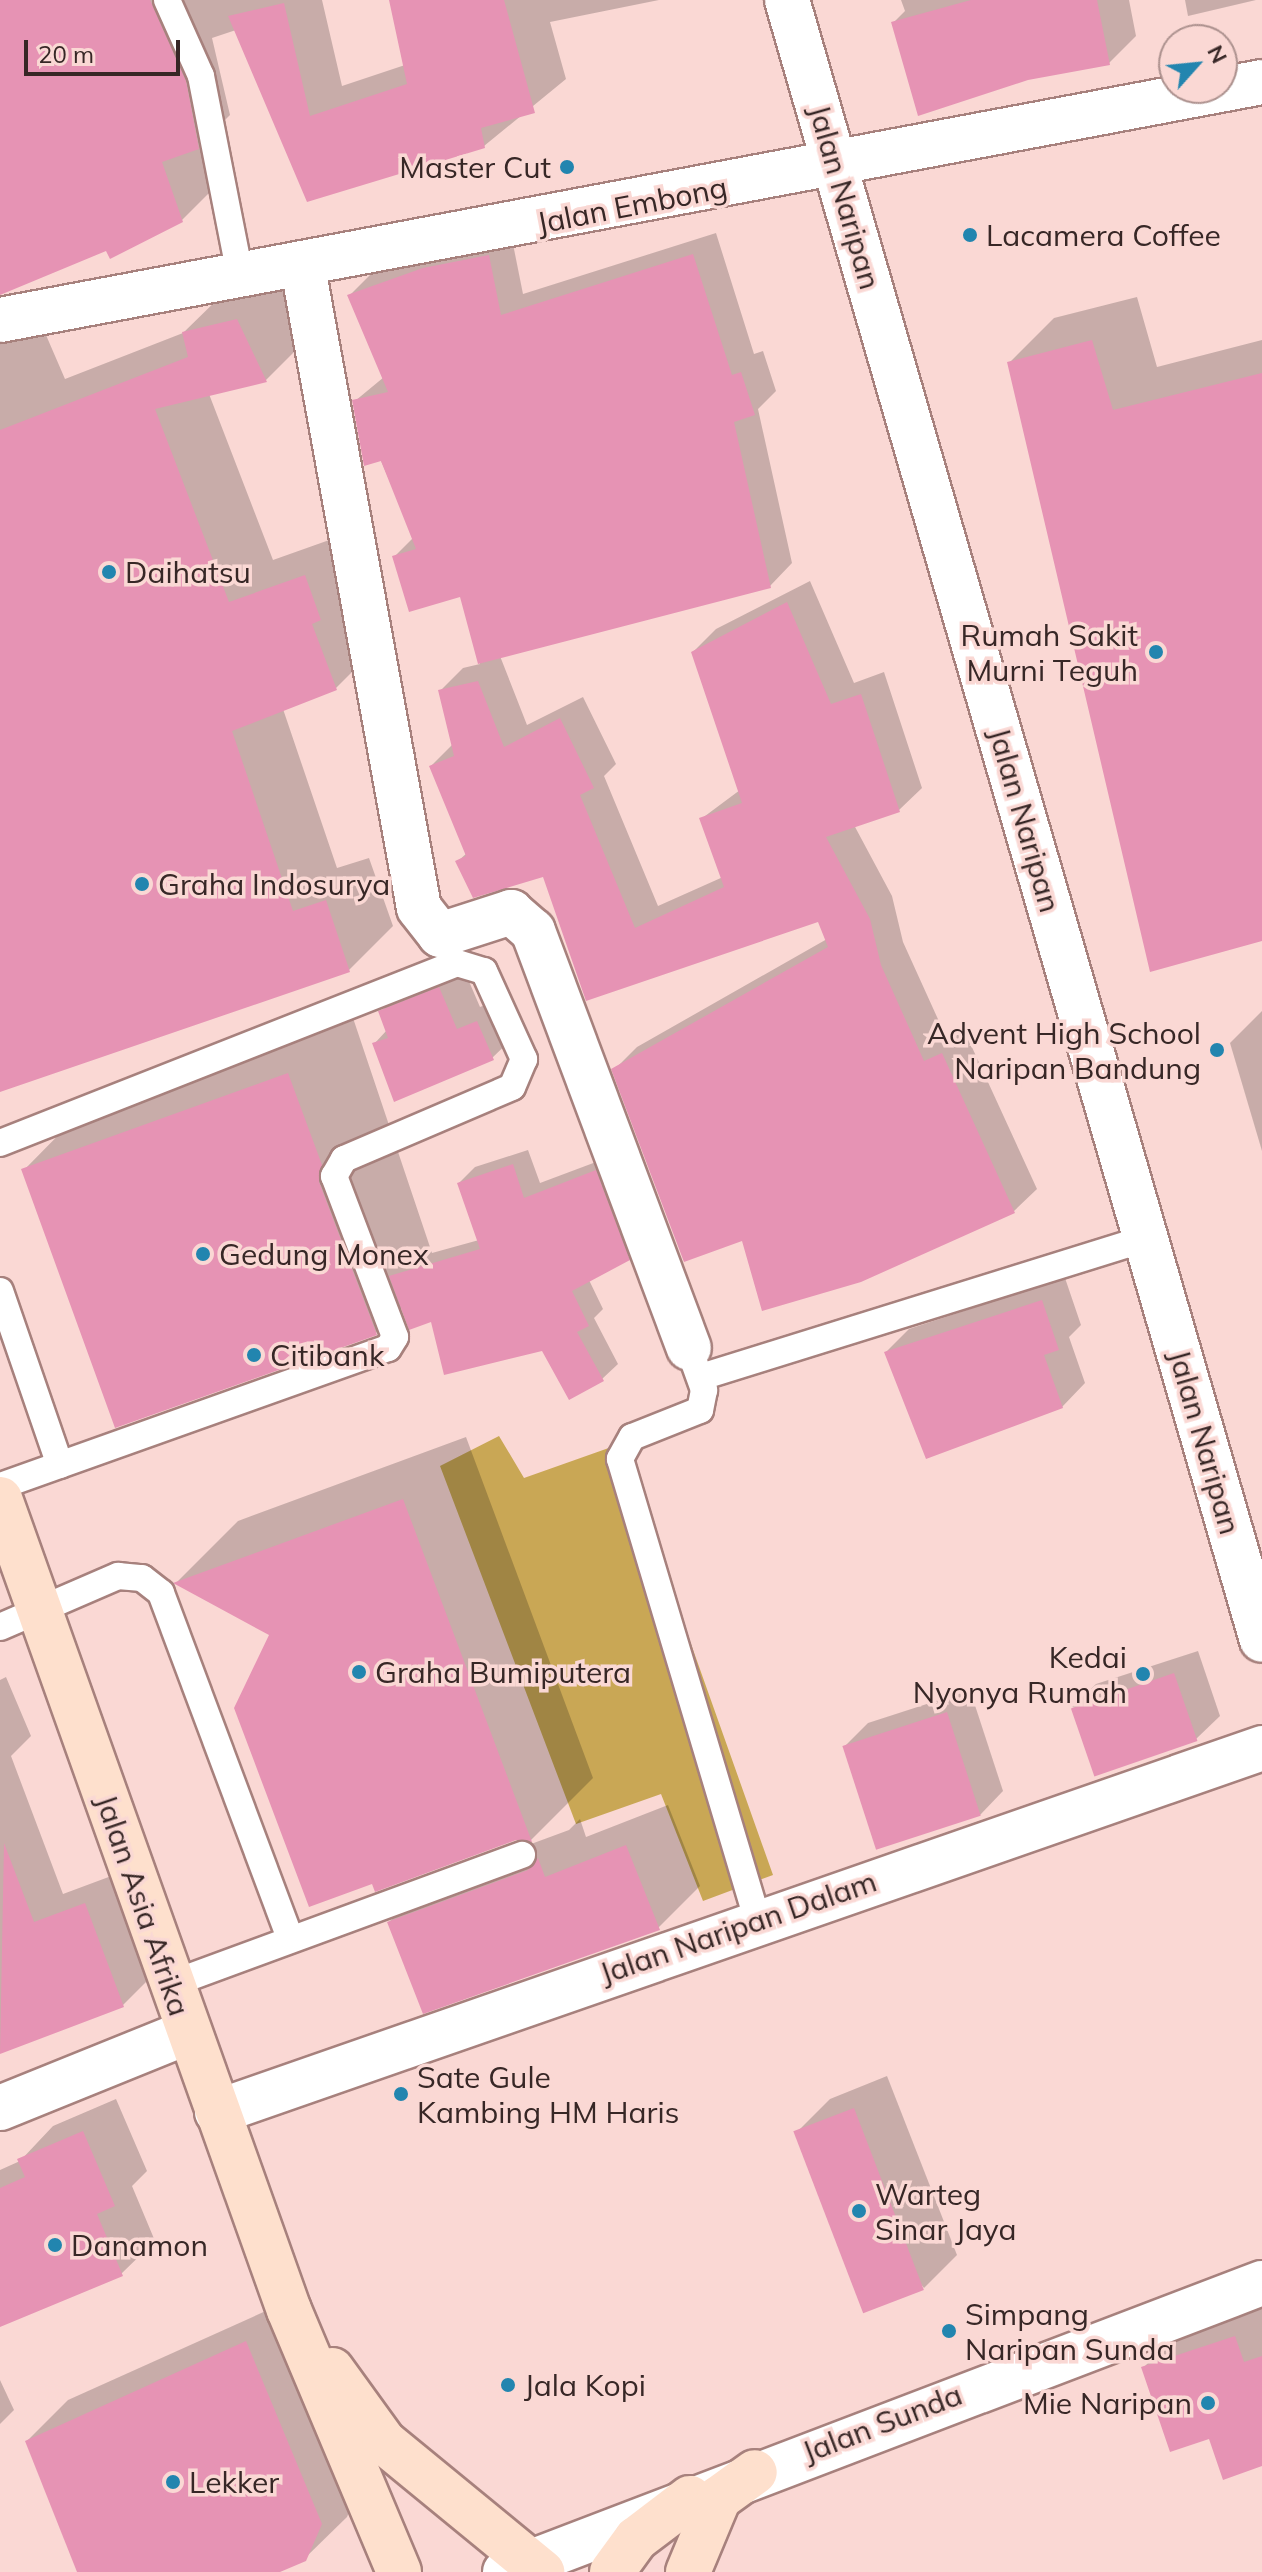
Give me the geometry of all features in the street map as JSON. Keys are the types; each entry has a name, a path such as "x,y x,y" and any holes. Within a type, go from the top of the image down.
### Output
{"main road":[{"name":"Jalan Asia Afrika","path":"0,1499 19,1618 171,1984 289,2310"},
{"path":"289,2310 384,2442 525,2569"},
{"path":"289,2310 399,2572"},
{"path":"688,2572 719,2498 755,2472"},
{"path":"612,2572 636,2539 690,2498"}],"street":[{"name":"Jalan Naripan","path":"787,0 1262,1640"},
{"name":"Jalan Embong","path":"0,320 241,280 1262,82"},
{"path":"303,268 419,908 440,935 511,912 533,931 695,1363"},
{"name":"Jalan Naripan Dalam","path":"217,2112 757,1920 1262,1748"},
{"path":"0,2108 188,2032"},
{"name":"Jalan Sunda","path":"525,2569 755,2472 1262,2283"}],"lane":[{"path":"167,0 201,76 241,280"},
{"path":"0,1143 457,963 484,971 524,1059 512,1087 344,1159 334,1176 395,1337 388,1348 0,1486"},
{"path":"757,1920 620,1459 632,1437 700,1410 695,1363 1146,1238"},
{"path":"0,1291 60,1465"},
{"path":"19,1618 118,1576 142,1578 161,1593 290,1938"},
{"path":"171,1984 522,1855"}],"shaded area":[{"path":"499,1436 524,1478 620,1444 773,1875 703,1901 661,1794 576,1824 440,1466"}],"building":[{"path":"0,0 150,0 186,81 199,149 162,162 183,222 110,259 106,251 0,295"},
{"path":"389,0 504,0 535,113 481,128 485,148 307,202 228,16 284,3 310,116 407,84"},
{"path":"971,0 1097,0 1110,65 1028,80 918,116 891,22"},
{"path":"693,254 732,375 741,372 755,415 734,422 771,588 478,664 460,597 409,612 392,556 416,549 381,461 364,466 352,400 388,392 347,295 423,268 489,255 501,315"},
{"path":"237,319 267,382 155,409 229,602 305,575 321,620 312,624 337,690 232,731 293,911 326,900 350,972 0,1092 0,430 188,357 182,332"},
{"name":"Rumah Sakit Murni Teguh","path":"1092,340 1113,410 1262,373 1262,941 1150,972 1007,362"},
{"path":"787,602 831,704 861,694 900,812 826,837 870,919 881,965 924,1061 942,1053 1015,1213 861,1282 762,1311 742,1241 684,1262 611,1069 828,947 818,922 586,1001 543,877 473,898 455,861 466,856 429,766 454,756 438,690 478,681 504,747 560,718 594,788 580,795 635,928 724,887 699,818 742,803 691,652"},
{"path":"439,987 457,1029 477,1021 494,1060 394,1102 372,1043 388,1038 378,1011"},
{"name":"Gedung Monex","path":"288,1073 322,1165 319,1182 377,1335 115,1428 21,1169"},
{"path":"513,1164 524,1198 596,1170 630,1260 572,1291 589,1326 577,1332 604,1381 569,1400 542,1351 444,1375 431,1322 409,1330 389,1276 480,1249 457,1183"},
{"path":"1042,1300 1059,1350 1044,1355 1063,1408 926,1459 884,1352"},
{"name":"Graha Bumiputera","path":"403,1499 532,1842 516,1840 375,1892 372,1884 309,1907 234,1708 269,1635 173,1583"},
{"path":"1174,1673 1197,1741 1094,1777 1071,1708"},
{"path":"947,1712 981,1816 876,1850 842,1746"},
{"path":"4,1843 34,1922 85,1903 124,2007 0,2054"},
{"path":"626,1845 660,1930 423,2014 387,1922 528,1870 538,1858 545,1877"},
{"name":"Warteg Sinar Jaya","path":"854,2108 924,2290 863,2313 793,2131"},
{"name":"Danamon","path":"83,2131 115,2206 97,2214 123,2276 0,2327 0,2188 25,2177 17,2159"},
{"name":"Mie Naripan","path":"1235,2336 1244,2362 1262,2356 1262,2466 1223,2480 1209,2439 1170,2452 1141,2367"},
{"name":"Lekker","path":"246,2341 322,2524 306,2561 280,2572 77,2572 25,2441"}],"place":[{"name":"Master Cut","path":"567,167"},
{"name":"Lacamera Coffee","path":"970,235"},
{"name":"Daihatsu","path":"109,572"},
{"name":"Rumah Sakit Murni Teguh","path":"1156,652"},
{"name":"Graha Indosurya","path":"142,884"},
{"name":"Advent High School Naripan Bandung","path":"1217,1050"},
{"name":"Gedung Monex","path":"203,1254"},
{"name":"Citibank","path":"254,1355"},
{"name":"Graha Bumiputera","path":"359,1672"},
{"name":"Kedai Nyonya Rumah","path":"1143,1674"},
{"name":"Sate Gule Kambing HM Haris","path":"401,2094"},
{"name":"Warteg Sinar Jaya","path":"859,2211"},
{"name":"Danamon","path":"55,2245"},
{"name":"Simpang Naripan Sunda","path":"949,2331"},
{"name":"Jala Kopi","path":"508,2385"},
{"name":"Mie Naripan","path":"1208,2403"},
{"name":"Lekker","path":"173,2482"}]}
